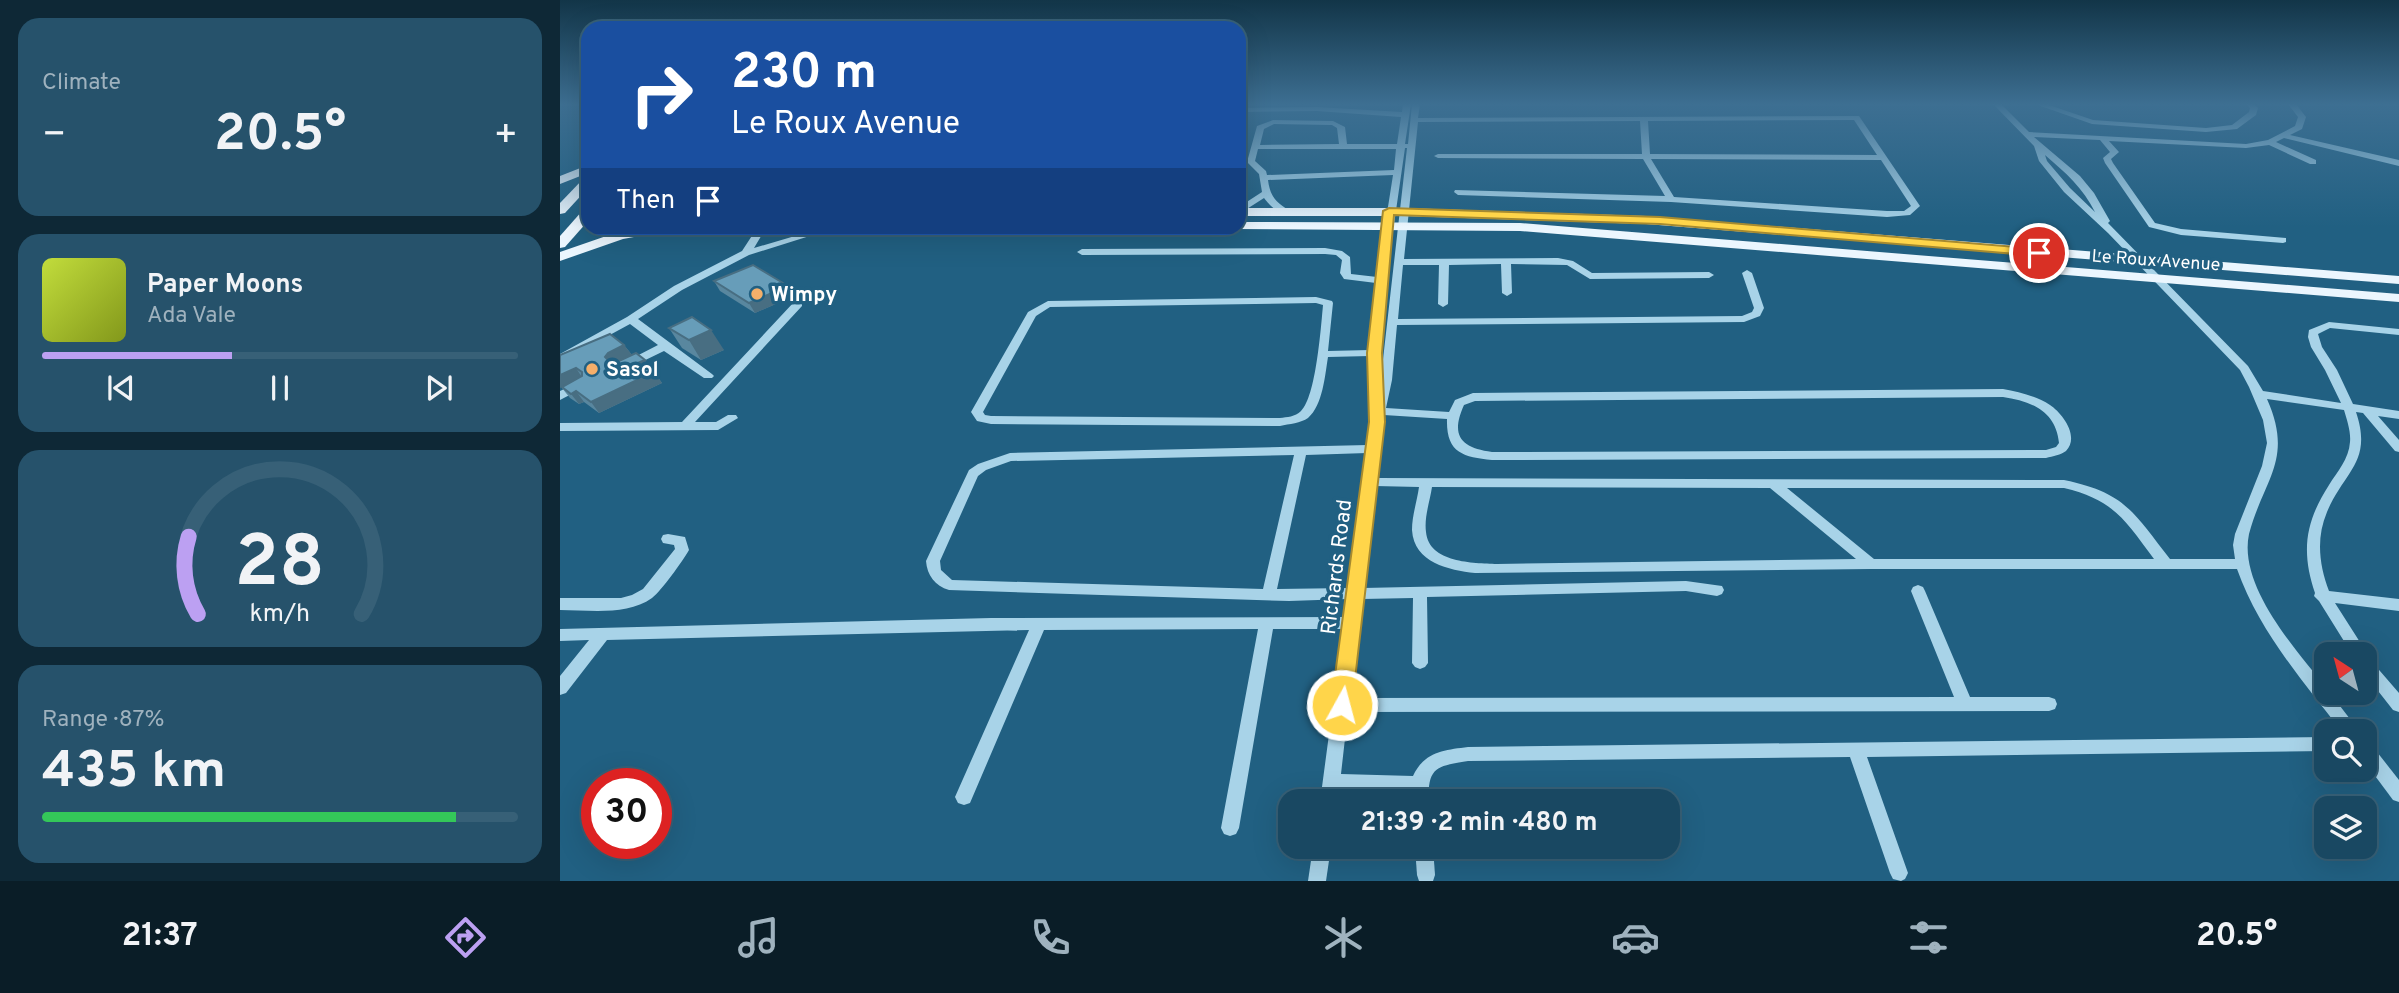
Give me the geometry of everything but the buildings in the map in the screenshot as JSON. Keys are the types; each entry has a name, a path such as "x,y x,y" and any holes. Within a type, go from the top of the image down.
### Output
{"main road":[{"path":"560,180 581,172"},
{"path":"562,206 581,188"},
{"path":"562,206 581,205"},
{"name":"Le Roux Avenue","path":"1246,211 1396,211 1664,221 2399,280"},
{"path":"560,221 581,219"},
{"path":"560,244 581,223"},
{"name":"Le Roux Avenue","path":"1246,226 1520,227 2399,298"},
{"path":"560,257 625,235"}],"street":[{"path":"1645,145 1646,158 1671,199"},
{"path":"1458,192 1671,199 1886,214 1913,211 1916,206 1874,145"},
{"path":"2038,145 2062,163 2083,186 2111,231"},
{"path":"2038,145 2038,153 2055,177 2244,368 2258,394 2271,428 2273,452 2245,524 2240,544 2242,564 2255,599 2343,719"},
{"path":"2109,145 2115,152 2107,158 2109,163 2152,225 2181,232 2283,240"},
{"path":"2202,145 2247,145"},
{"path":"2277,145 2314,162"},
{"path":"2324,145 2399,163"},
{"name":"Richards Road","path":"1331,789 1399,262 1402,227 1396,211 1400,146"},
{"path":"1286,212 1276,207 1264,194 1263,173 1251,162 1256,147 1410,146"},
{"name":"Richards Road","path":"1378,417 1374,353 1388,226 1396,211 1410,146"},
{"path":"1438,156 1882,158"},
{"path":"1263,178 1397,172"},
{"path":"1246,206 1264,194"},
{"path":"746,253 757,235"},
{"path":"560,359 631,319 678,288 746,253 806,235"},
{"path":"1082,252 1333,251 1346,259 1345,274 1348,277 1382,281"},
{"path":"1506,261 1507,293"},
{"path":"1399,262 1570,262 1583,273 1601,277 1709,275"},
{"path":"1443,304 1444,262"},
{"path":"1392,322 1744,319 1756,314 1759,308 1747,273"},
{"path":"1322,300 1328,303 1323,354 1309,411 1299,419 1289,421 991,421 981,418 977,412 1032,314 1048,304 1322,300"},
{"path":"684,427 798,304"},
{"path":"631,319 708,376"},
{"path":"2352,642 2321,596 2312,555 2314,532 2329,495 2343,474 2356,444 2347,408 2331,369 2315,346 2313,332 2329,325 2399,332"},
{"path":"621,367 665,346"},
{"path":"1323,354 1374,353"},
{"path":"560,396 582,385"},
{"path":"2003,393 2040,404 2061,424 2066,436 2060,450 2046,454 1492,456 1474,454 1456,445 1453,437 1453,416 1459,403 1473,397 2003,393"},
{"path":"2258,394 2399,415"},
{"path":"2368,412 2399,448"},
{"path":"1378,417 1453,416"},
{"path":"560,427 684,427 718,425 732,418"},
{"path":"1374,449 1010,457 994,461 973,473 933,561 934,572 949,585 1269,594 1420,594 1685,586 1717,590"},
{"path":"1269,594 1301,450"},
{"path":"1370,482 2064,484 2103,494 2118,503 2165,563"},
{"path":"1426,482 1419,534 1423,544 1444,562 1462,567 1497,569 1871,564 2242,564"},
{"path":"1773,483 1871,564"},
{"path":"560,604 621,604 643,596 682,550 680,541 668,539"},
{"path":"1918,591 1965,704"},
{"path":"1420,594 1420,663"},
{"path":"2321,596 2399,606"},
{"path":"560,635 1040,625 1352,623"},
{"path":"964,797 1040,625"},
{"path":"1230,828 1266,625"},
{"path":"560,688 603,634"},
{"path":"2377,677 2399,705"},
{"path":"1342,705 2049,704"},
{"path":"1420,789 1422,771 1438,758 1468,754 2314,744"},
{"path":"1856,749 1899,873"},
{"path":"2377,765 2399,794"},
{"path":"1332,780 1392,789"},
{"path":"1317,881 1320,859"},
{"path":"1425,859 1426,875"}],"place":[{"name":"Wimpy","path":"757,294"},
{"name":"Sasol","path":"592,369"}],"route":[{"path":"1342,705 1377,422 1374,353 1389,211 1660,221 2039,253"}]}
